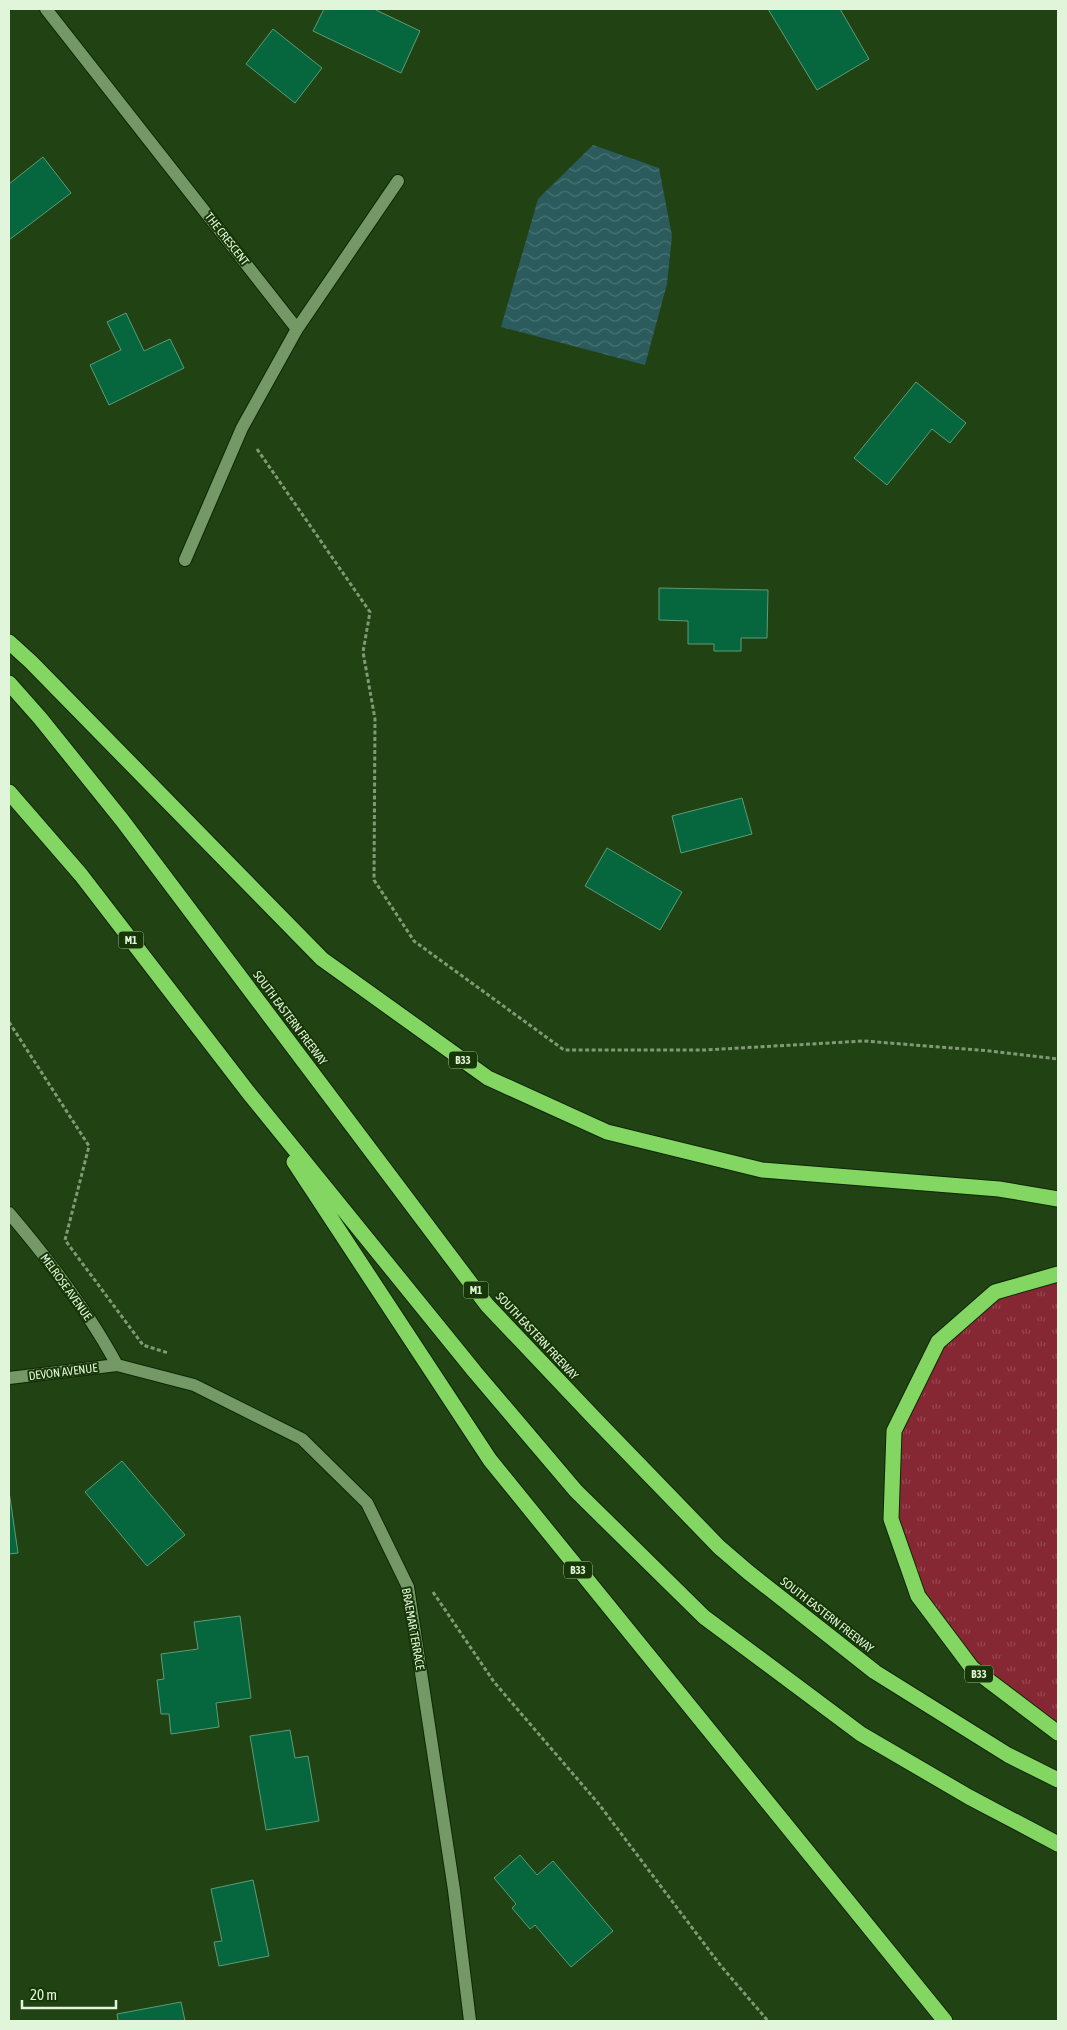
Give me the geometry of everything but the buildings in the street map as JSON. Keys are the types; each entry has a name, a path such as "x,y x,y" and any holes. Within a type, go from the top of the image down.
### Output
{"highway":[{"name":"B33","path":"9,642 38,669 322,959 488,1078 607,1132 762,1170 999,1189 1058,1199"},
{"name":"SOUTH EASTERN FREEWAY","path":"9,684 40,718 122,820 487,1305 596,1420 719,1547 875,1672 1008,1755 1058,1780"},
{"name":"M1","path":"9,792 81,875 248,1092 475,1372 576,1491 704,1616 861,1734 969,1797 1058,1844"},
{"name":"B33","path":"248,1092 490,1460 945,2021"},
{"name":"B33","path":"1058,1274 995,1292 938,1342 894,1431 891,1519 918,1596 972,1668 1058,1733"}],"street":[{"name":"THE CRESCENT","path":"46,9 297,329"},
{"path":"185,560 242,428 297,329 398,181"},
{"name":"MELROSE AVENUE","path":"9,1213 35,1244 101,1336 117,1365"},
{"name":"DEVON AVENUE","path":"9,1378 117,1365"},
{"name":"BRAEMAR TERRACE","path":"117,1365 194,1385 302,1439 367,1503 408,1588 454,1890 470,2021"}],"path":[{"path":"242,428 370,612 363,652 375,719 374,880 414,941 564,1050 704,1050 864,1041 990,1050 1058,1059"},
{"path":"9,1022 89,1146 65,1240 143,1345"},
{"path":"430,1588 494,1682 598,1803 721,1966 768,2021"}],"green space":[{"path":"1058,1274 1058,1733 972,1668 918,1596 891,1519 894,1431 938,1342 995,1292"}],"water":[{"path":"593,145 659,168 672,236 667,284 645,365 501,327 538,199"}]}
